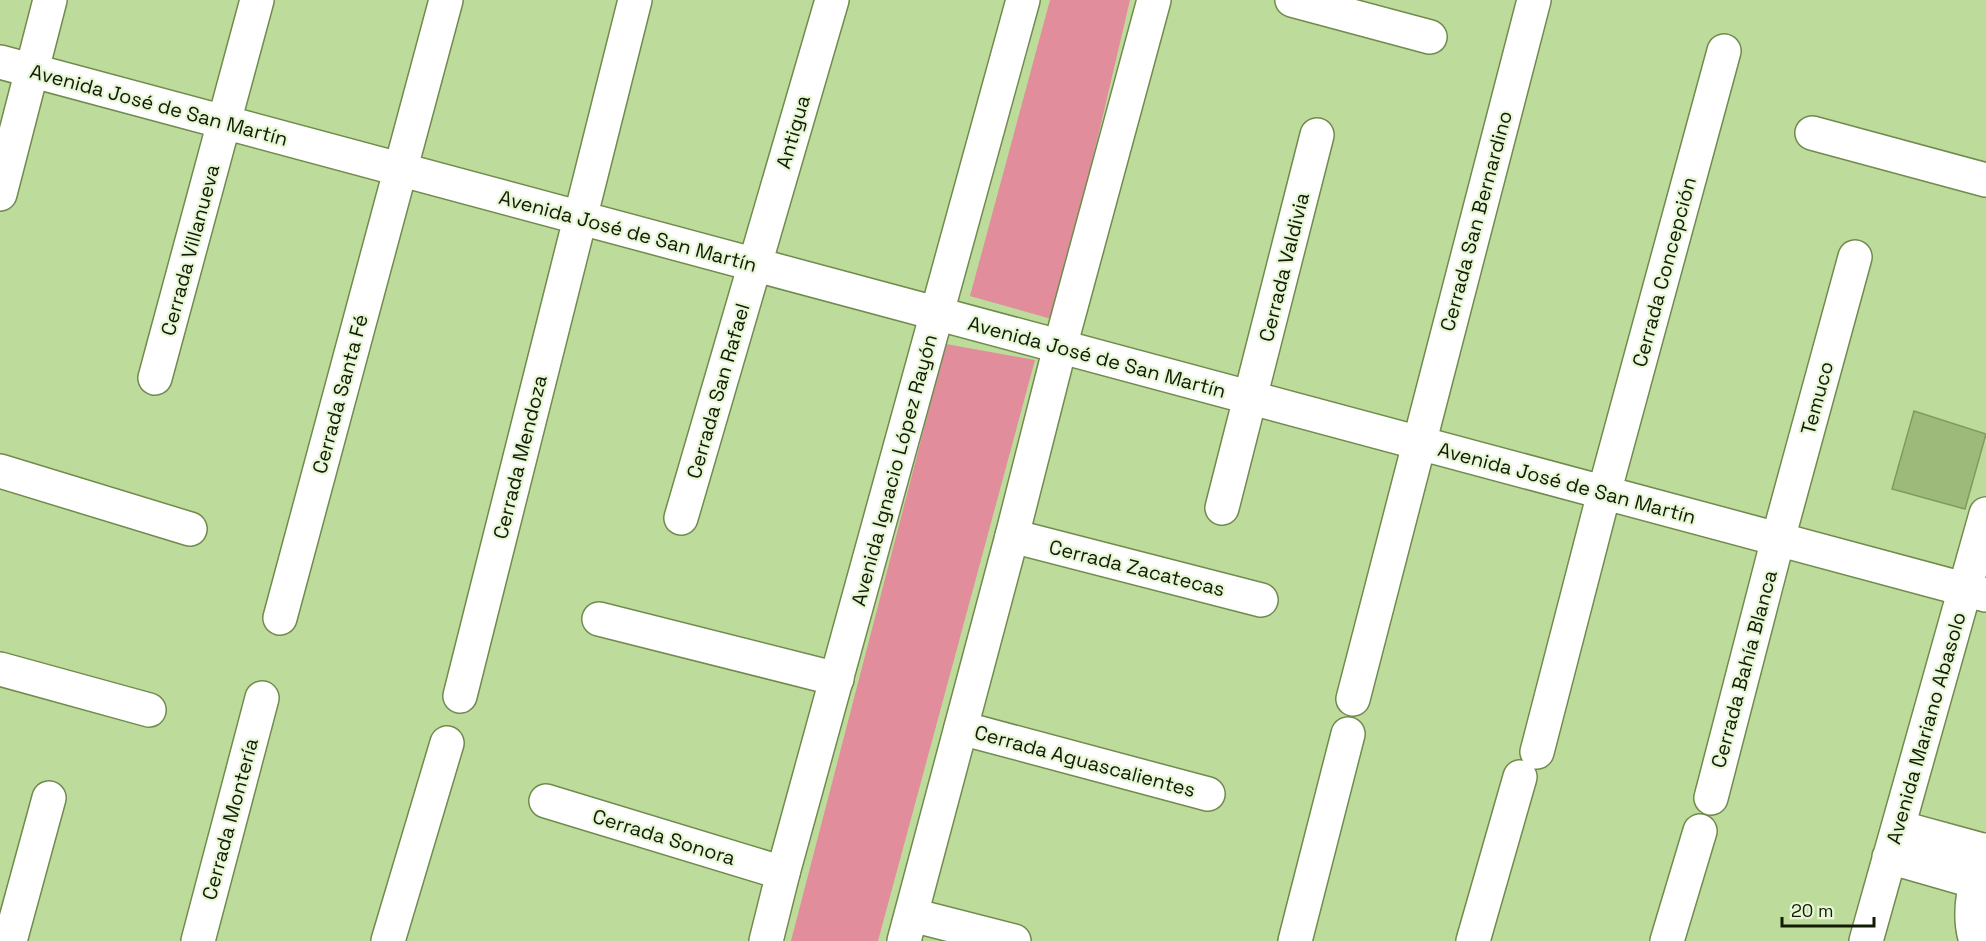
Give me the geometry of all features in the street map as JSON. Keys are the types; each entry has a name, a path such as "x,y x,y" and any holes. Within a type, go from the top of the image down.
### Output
{"street":[{"path":"0,194 50,0"},
{"name":"Cerrada Villanueva","path":"155,378 257,0"},
{"name":"Cerrada Santa Fé","path":"280,618 446,0"},
{"name":"Cerrada Mendoza","path":"460,696 635,0"},
{"name":"Antigua","path":"755,265 832,0"},
{"name":"Avenida Ignacio López Rayón","path":"766,941 1023,0"},
{"path":"1014,941 908,928 1060,347 1154,0"},
{"path":"1292,0 1430,37"},
{"name":"Cerrada San Bernardino","path":"1353,699 1534,0"},
{"name":"Cerrada Concepción","path":"1473,941 1529,765 1724,51"},
{"name":"Avenida José de San Martín","path":"0,62 1976,593"},
{"path":"1812,133 1986,180"},
{"name":"Cerrada Valdivia","path":"1222,508 1317,135"},
{"name":"Temuco","path":"1778,539 1855,257"},
{"name":"Cerrada San Rafael","path":"681,518 755,265"},
{"path":"0,471 190,529"},
{"name":"Avenida Mariano Abasolo","path":"1866,941 1894,842 1976,593 1986,514"},
{"name":"Cerrada Zacatecas","path":"1012,536 1261,600"},
{"name":"Cerrada Bahía Blanca","path":"1711,798 1778,539"},
{"path":"599,619 837,679"},
{"path":"0,669 148,710"},
{"name":"Cerrada Montería","path":"198,941 262,698"},
{"name":"Cerrada Aguascalientes","path":"961,728 1208,794"},
{"path":"1295,941 1348,734"},
{"path":"388,941 447,743"},
{"path":"10,941 49,798"},
{"name":"Cerrada Sonora","path":"546,801 783,873"},
{"path":"1667,941 1700,831"},
{"path":"1894,842 1986,850 1976,882 1971,922 1976,941"},
{"path":"1894,842 1976,882"}],"shaded area":[{"path":"1050,0 1130,0 1055,320 970,296"},
{"path":"946,344 1035,360 878,941 791,941"}],"building":[{"path":"1914,411 1986,434 1965,509 1892,489"}]}
